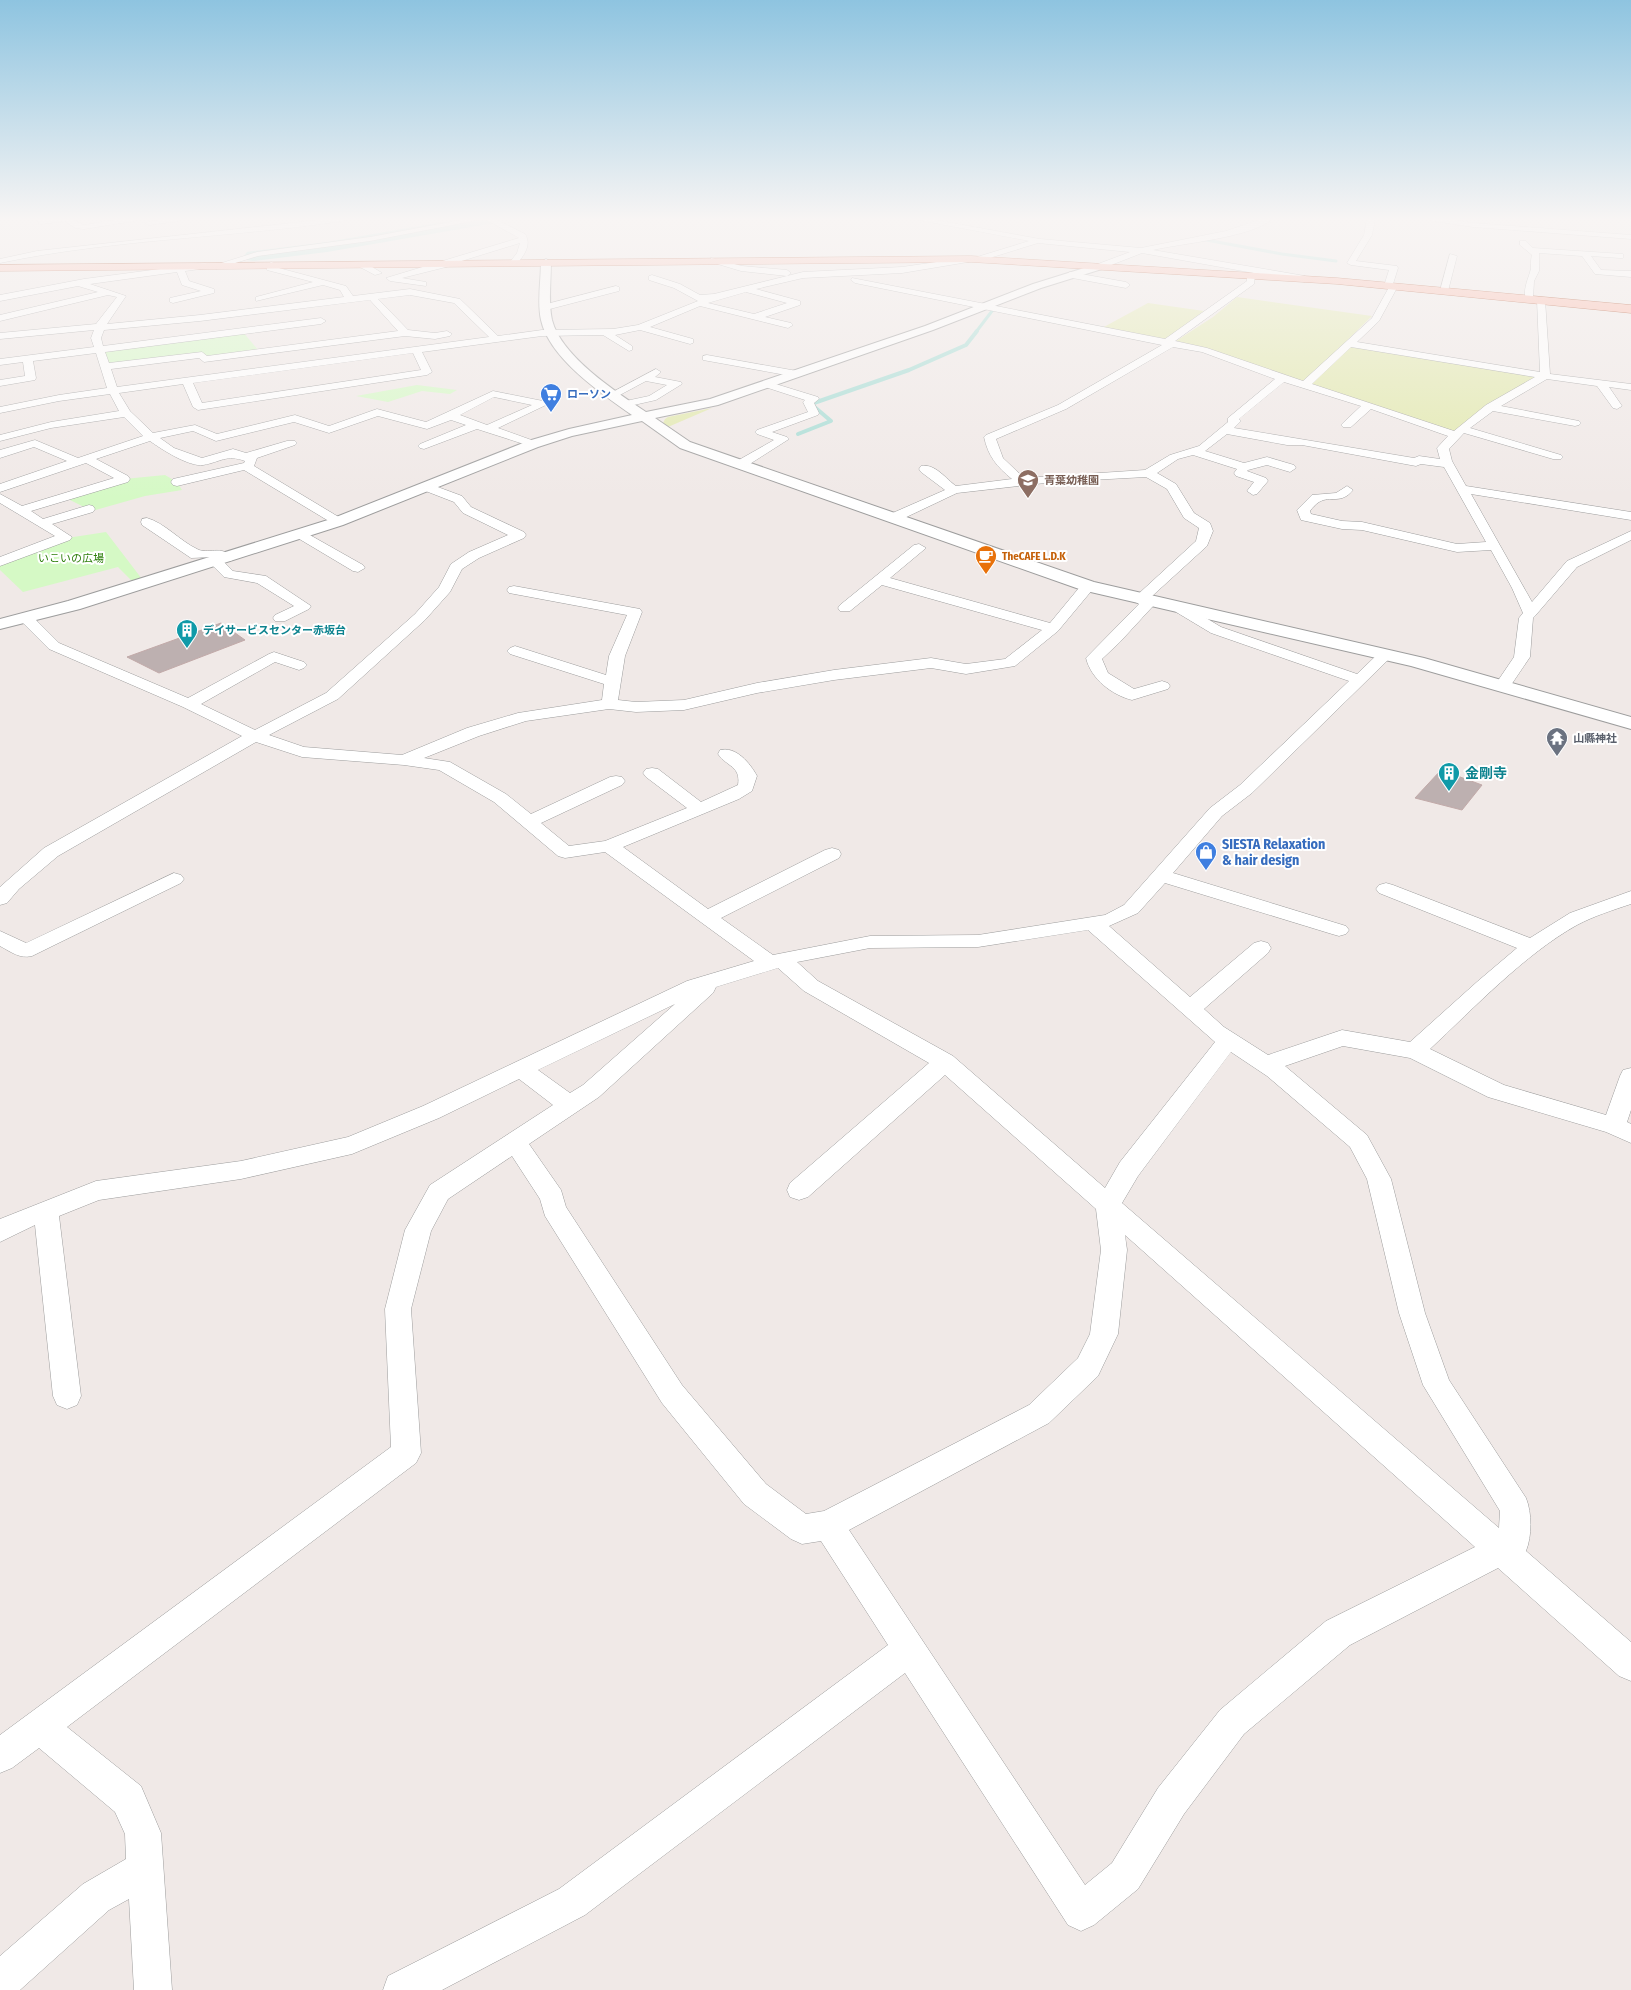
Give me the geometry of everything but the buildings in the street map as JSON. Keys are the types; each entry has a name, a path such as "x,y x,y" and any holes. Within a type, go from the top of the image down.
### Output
{"street":[{"path":"0,318 25,312"},
{"path":"110,312 100,326 96,338 105,367 113,391 126,413 151,437 170,450 201,462 232,453 337,522"},
{"path":"0,336 250,312"},
{"path":"315,312 327,332"},
{"path":"385,312 405,334"},
{"path":"467,312 496,339"},
{"path":"546,312 551,334 567,357 619,399 685,445 1088,586 1145,601 1386,654 1503,685 1631,723"},
{"path":"187,381 198,407 302,378 416,350 542,333 606,333 640,327 680,312"},
{"path":"733,312 788,325"},
{"path":"754,317 769,312"},
{"path":"0,624 26,618 220,560 337,522 533,444 597,426 701,406 920,331 969,312"},
{"path":"1014,312 1204,350 1282,378 1458,432 1558,457"},
{"path":"1024,482 1000,462 992,451 990,437 1062,407 1169,342 1210,312"},
{"path":"1305,385 1376,319 1379,312"},
{"path":"1537,312 1545,376"},
{"path":"640,327 690,341"},
{"path":"0,362 248,330 434,336 485,329"},
{"path":"248,330 260,352"},
{"path":"105,367 202,354 204,359 260,352 327,332"},
{"path":"606,333 629,348"},
{"path":"1349,344 1545,376 1631,387"},
{"path":"0,410 59,398 187,381 427,372 416,350"},
{"path":"720,360 733,353"},
{"path":"0,383 30,378 27,358"},
{"path":"707,358 797,374"},
{"path":"619,399 644,378 659,370"},
{"path":"1530,613 1519,588 1448,464 1444,448 1458,432 1490,407 1545,376"},
{"path":"619,399 652,398 679,381 644,378"},
{"path":"893,518 954,490 1054,478 1148,473 1174,457 1203,448 1214,441 1235,421 1232,420 1282,378"},
{"path":"1600,383 1617,406"},
{"path":"741,464 783,439 762,432 814,412 808,402 814,399 766,384"},
{"path":"0,488 151,437 195,428 216,438 294,418 329,430 377,412 427,426 494,394 543,404 424,446"},
{"path":"1347,425 1369,405"},
{"path":"1490,407 1576,423"},
{"path":"0,438 51,424 126,413"},
{"path":"451,416 533,444"},
{"path":"1225,430 1408,461 1448,464"},
{"path":"0,454 35,443 83,460 124,479 8,505"},
{"path":"177,482 240,466 291,443"},
{"path":"1192,451 1244,467 1267,461 1290,468"},
{"path":"1244,467 1240,473 1262,481 1253,490"},
{"path":"925,469 937,474 946,486 954,490"},
{"path":"1148,473 1172,487 1188,515 1205,526 1206,531 1202,543 1145,601 1094,658 1094,666 1102,677 1132,694 1162,686"},
{"path":"0,899 12,885 51,852 255,736 332,696 420,617 445,589 456,567 474,555 519,535 467,510 458,499 427,487"},
{"path":"1463,488 1631,516"},
{"path":"1347,490 1338,496 1316,498 1302,510 1306,516 1342,525 1362,526 1457,548 1495,546"},
{"path":"0,562 65,537 8,505"},
{"path":"42,523 89,510"},
{"path":"147,522 196,555 214,553 229,574 261,579 304,606 280,618"},
{"path":"300,534 358,568"},
{"path":"1503,685 1522,657 1526,618 1530,613 1572,564 1631,535"},
{"path":"845,608 919,548"},
{"path":"880,580 1053,628"},
{"path":"404,760 473,732 524,716 609,704 636,707 684,705 757,688 931,662 966,669 1010,664 1053,628 1088,586"},
{"path":"514,590 635,612 617,656 609,704"},
{"path":"1181,609 1216,630 1360,680"},
{"path":"26,618 54,646 189,704 255,736 302,752 404,760 444,766 500,798 565,852 609,846 733,795 746,787 748,776 742,767 726,754"},
{"path":"514,651 613,682"},
{"path":"0,1232 14,1223 96,1191 241,1170 352,1145 431,1112 694,986 776,961 870,942 978,941 1110,920 1131,909 1216,812 1246,789 1386,654"},
{"path":"189,704 274,657 299,664"},
{"path":"652,773 700,809"},
{"path":"530,822 616,781"},
{"path":"609,846 707,918 812,986 946,1062 1631,1664"},
{"path":"707,918 832,854"},
{"path":"1160,875 1339,930"},
{"path":"0,937 25,951 174,879"},
{"path":"1386,889 1533,947"},
{"path":"1415,1051 1498,974 1562,926 1604,906 1631,897"},
{"path":"828,1525 1081,1912 1125,1876 1172,1801 1232,1722 1338,1633 1514,1543 1515,1508 1436,1386 1412,1314 1379,1179 1359,1141 1265,1064 1216,1032 1093,923"},
{"path":"1190,1008 1261,948"},
{"path":"0,1756 406,1453 398,1309 418,1230 439,1192 591,1091 715,979"},
{"path":"1265,1064 1342,1038 1415,1051 1496,1092 1622,1130 1631,1076"},
{"path":"515,1142 552,1197 554,1209 672,1394 755,1494 802,1529 828,1525 1039,1414 1088,1367 1104,1334 1114,1250 1108,1206 1129,1169 1228,1040"},
{"path":"799,1190 946,1062"},
{"path":"521,1069 570,1105"},
{"path":"46,1210 68,1396"},
{"path":"402,1990 572,1902 910,1649"},
{"path":"40,1727 128,1799 143,1833 153,1990"},
{"path":"0,1982 96,1898 145,1869"}],"green space":[{"path":"1132,312 1203,312 1165,340 1102,328"},
{"path":"1219,312 1343,312 1372,316 1305,382 1202,347 1176,341"},
{"path":"242,331 259,351 209,357 203,354 107,366 102,349"},
{"path":"1351,344 1542,376 1454,433 1309,383"},
{"path":"417,385 457,390 450,394 422,391 388,402 356,396"},
{"path":"712,408 668,427 663,423 668,417"},
{"path":"165,475 177,482 182,490 145,496 92,511 66,498 124,479"},
{"name":"いこいの広場","path":"106,532 142,579 132,581 118,567 23,592 0,570 0,563 67,538"}],"waterway":[{"path":"976,332 991,312"},
{"path":"798,434 831,421 811,404 909,370 966,345 977,331"}],"place":[{"name":"ローソン","path":"551,413"},
{"name":"青葉幼稚園","path":"1028,499"},
{"name":"TheCAFE L.D.K","path":"986,575"},
{"name":"デイサービスセンター赤坂台","path":"187,649"},
{"name":"山縣神社","path":"1557,757"},
{"name":"金剛寺","path":"1449,792"},
{"name":"SIESTA Relaxation & hair design","path":"1206,871"}]}
